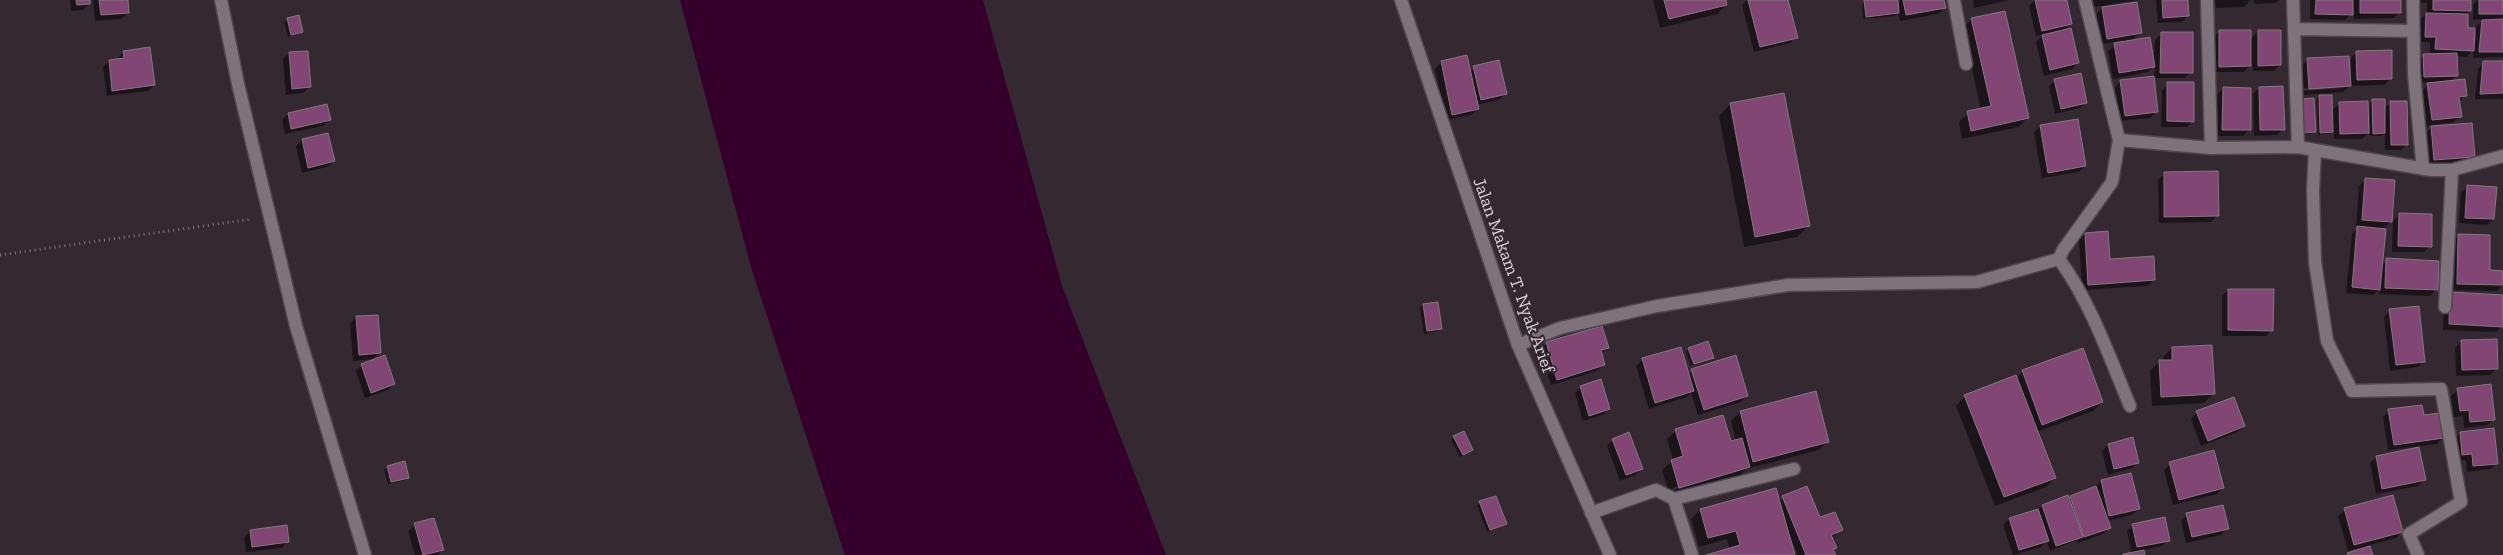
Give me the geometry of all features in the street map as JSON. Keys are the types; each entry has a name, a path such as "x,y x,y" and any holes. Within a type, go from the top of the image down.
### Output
{"street":[{"path":"221,0 238,84 296,326 365,555"},
{"name":"Jalan Makam T. Nyak Arief","path":"1402,0 1518,345 1610,555"},
{"path":"1954,0 1966,64"},
{"path":"2059,259 2063,250 2112,182 2118,140 2085,0"},
{"path":"2207,0 2211,148"},
{"path":"2293,0 2298,147"},
{"path":"2413,0 2414,74 2423,169"},
{"path":"2295,29 2412,31"},
{"path":"2118,140 2211,148 2298,147 2423,169 2452,170 2503,156"},
{"path":"2315,150 2313,190 2315,262 2327,340 2352,391 2441,389 2461,502 2410,534 2418,555"},
{"path":"2445,307 2452,170"},
{"path":"1518,345 1560,328 1685,302 1788,286 1977,282 2059,259"},
{"path":"2059,259 2073,278 2089,309 2130,406"},
{"path":"1674,500 1794,469"},
{"path":"1590,513 1656,490 1674,500 1692,555"}],"path":[{"path":"0,255 270,217"}],"shaded area":[{"path":"680,0 983,0 1062,286 1166,555 845,555 751,267"}],"building":[{"path":"76,0 90,0 90,4 77,5"},
{"path":"99,0 128,0 129,13 101,15"},
{"path":"1664,0 1726,0 1727,5 1669,19"},
{"path":"1748,0 1788,0 1798,38 1760,47"},
{"path":"1864,0 1898,0 1899,13 1866,17"},
{"path":"1903,0 1944,0 1946,8 1906,15"},
{"path":"2035,0 2067,0 2072,24 2042,31"},
{"path":"2162,0 2188,0 2189,16 2163,18"},
{"path":"2316,0 2353,0 2353,15 2315,14"},
{"path":"2360,0 2401,0 2401,13 2360,13"},
{"path":"2433,0 2471,0 2471,11 2433,10"},
{"path":"2479,0 2503,0 2503,14 2479,14"},
{"path":"2137,2 2142,33 2107,39 2102,7"},
{"path":"2005,11 2029,118 1971,131 1967,111 1991,106 1971,18"},
{"path":"2426,13 2468,14 2468,28 2475,28 2474,51 2435,49 2436,37 2425,37"},
{"path":"299,15 303,32 291,35 287,18"},
{"path":"2503,19 2503,52 2479,52 2482,20"},
{"path":"2071,28 2079,63 2050,70 2042,35"},
{"path":"2219,30 2251,30 2251,66 2219,67"},
{"path":"2258,30 2281,30 2281,65 2258,66"},
{"path":"2161,32 2193,32 2193,73 2160,73"},
{"path":"2150,37 2155,67 2119,73 2114,43"},
{"path":"150,47 155,85 112,91 109,60 124,58 123,51"},
{"path":"2392,50 2392,79 2357,80 2356,51"},
{"path":"308,51 311,87 292,89 289,52"},
{"path":"2457,53 2458,76 2424,77 2423,54"},
{"path":"1467,55 1479,109 1452,115 1441,61"},
{"path":"2349,56 2351,86 2309,89 2307,58"},
{"path":"1499,60 1507,94 1481,100 1473,66"},
{"path":"2483,61 2503,61 2503,93 2480,94"},
{"path":"2081,73 2087,103 2061,109 2054,79"},
{"path":"2154,76 2158,112 2125,116 2120,80"},
{"path":"2465,79 2467,96 2459,97 2462,117 2432,120 2427,83"},
{"path":"2167,82 2194,82 2194,122 2167,121"},
{"path":"2283,86 2285,130 2260,130 2259,87"},
{"path":"2223,87 2251,88 2251,130 2222,130"},
{"path":"1784,93 1810,226 1755,237 1730,103"},
{"path":"2319,95 2332,95 2333,132 2320,133"},
{"path":"2314,98 2316,132 2303,133 2301,99"},
{"path":"2372,99 2385,99 2385,133 2373,134"},
{"path":"2368,101 2369,133 2340,134 2339,102"},
{"path":"2390,101 2407,101 2408,145 2391,145"},
{"path":"327,104 331,120 291,129 288,113"},
{"path":"2078,119 2086,166 2048,173 2040,125"},
{"path":"2472,123 2475,157 2434,160 2431,126"},
{"path":"328,133 335,161 308,168 302,139"},
{"path":"2218,171 2219,216 2164,217 2164,172"},
{"path":"2365,178 2395,180 2392,222 2362,220"},
{"path":"2467,185 2497,187 2494,219 2465,218"},
{"path":"2399,213 2432,214 2432,247 2398,246"},
{"path":"2357,226 2386,229 2380,290 2352,287"},
{"path":"2108,231 2110,259 2154,256 2155,280 2088,285 2085,233"},
{"path":"2458,234 2490,235 2490,270 2503,271 2503,285 2457,284"},
{"path":"2386,258 2439,261 2438,290 2385,288"},
{"path":"2228,289 2274,289 2273,331 2228,330"},
{"path":"2450,292 2503,295 2503,327 2449,324"},
{"path":"1438,302 1442,329 1427,331 1423,304"},
{"path":"2419,306 2425,362 2396,365 2389,309"},
{"path":"378,315 381,353 359,355 356,316"},
{"path":"1602,326 1609,348 1601,350 1605,365 1557,380 1546,342"},
{"path":"2497,339 2498,369 2462,370 2461,340"},
{"path":"1708,341 1714,358 1694,364 1688,348"},
{"path":"2212,345 2215,394 2161,397 2159,360 2172,360 2172,347"},
{"path":"1681,347 1694,391 1655,403 1642,358"},
{"path":"2083,348 2103,402 2042,425 2022,370"},
{"path":"385,355 395,384 371,393 361,364"},
{"path":"1736,355 1748,396 1704,410 1691,369"},
{"path":"2016,375 2056,478 2004,497 1964,395"},
{"path":"1601,379 1610,409 1589,416 1580,386"},
{"path":"2491,384 2495,420 2470,422 2469,410 2460,411 2457,388"},
{"path":"1816,391 1829,442 1753,462 1740,411"},
{"path":"2234,397 2245,426 2208,441 2196,411"},
{"path":"2422,405 2424,415 2441,413 2444,438 2394,445 2388,409"},
{"path":"1723,415 1731,441 1742,438 1750,467 1679,488 1671,460 1683,456 1675,429"},
{"path":"2494,428 2498,464 2473,466 2472,454 2462,455 2460,432"},
{"path":"1464,431 1473,450 1463,455 1453,436"},
{"path":"1629,432 1643,469 1626,475 1612,439"},
{"path":"2133,437 2139,463 2114,469 2108,444"},
{"path":"2419,447 2426,480 2382,489 2376,456"},
{"path":"2214,450 2224,488 2179,500 2169,462"},
{"path":"405,461 409,478 391,482 387,466"},
{"path":"2131,473 2140,509 2109,516 2101,480"},
{"path":"1807,486 1820,517 1835,512 1843,530 1831,535 1837,548 1833,549 1836,555 1806,555 1782,496"},
{"path":"2096,486 2111,528 2084,537 2070,496"},
{"path":"1776,488 1795,555 1706,555 1740,545 1736,531 1708,538 1700,509"},
{"path":"2068,495 2083,537 2056,546 2042,505"},
{"path":"2393,495 2403,532 2354,545 2344,508"},
{"path":"1496,496 1507,524 1490,530 1479,501"},
{"path":"2223,505 2229,529 2192,537 2186,513"},
{"path":"2038,509 2049,541 2019,550 2009,518"},
{"path":"2165,517 2170,541 2137,547 2132,524"},
{"path":"434,518 444,550 423,555 414,523"},
{"path":"287,525 289,542 252,547 250,530"},
{"path":"2370,546 2373,555 2348,555 2347,553"},
{"path":"2144,550 2145,555 2123,555 2123,554"}]}
